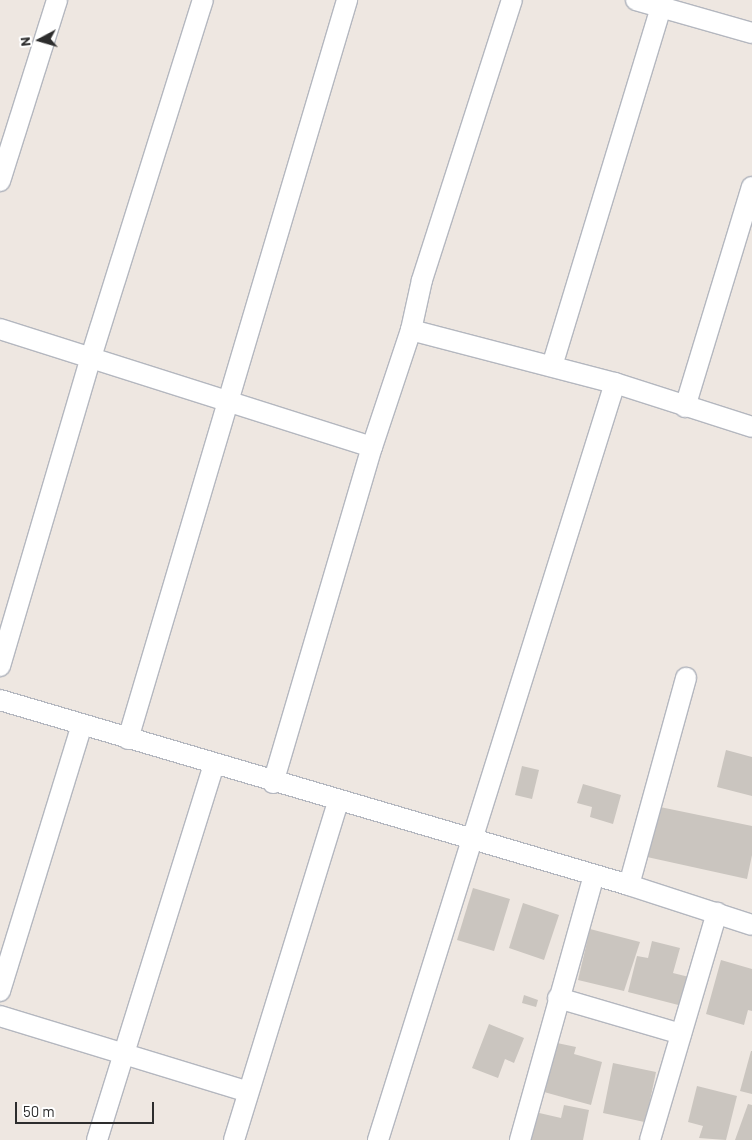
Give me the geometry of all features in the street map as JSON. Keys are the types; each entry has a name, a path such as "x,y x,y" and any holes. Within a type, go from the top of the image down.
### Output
{"street":[{"path":"0,181 57,0"},
{"path":"0,666 90,357 203,0"},
{"path":"128,739 226,400 347,0"},
{"path":"273,783 372,447 410,330 422,280 512,0"},
{"path":"636,0 662,4 752,33"},
{"path":"552,366 662,4"},
{"path":"685,406 752,187"},
{"path":"0,329 372,447"},
{"path":"410,330 615,383 752,427"},
{"path":"378,1140 474,841 615,383"},
{"path":"629,885 686,678"},
{"path":"0,700 273,783 629,885 752,925"},
{"path":"0,991 82,725"},
{"path":"96,1140 122,1052 214,765"},
{"path":"234,1140 338,802"},
{"path":"520,1140 558,998 594,875"},
{"path":"650,1140 717,913"},
{"path":"558,998 681,1034"},
{"path":"0,1016 248,1092"}],"building":[{"path":"726,750 752,757 752,796 717,787"},
{"path":"522,766 539,770 532,799 515,795"},
{"path":"583,784 621,795 613,824 590,817 592,807 577,803"},
{"path":"660,807 752,826 752,855 747,879 647,857"},
{"path":"473,888 510,899 494,951 457,940"},
{"path":"523,903 559,915 544,960 509,948"},
{"path":"590,929 640,942 624,991 578,980"},
{"path":"652,941 680,948 673,973 697,979 690,1008 628,992 637,956 648,958"},
{"path":"721,960 752,969 752,1011 748,1010 744,1025 706,1014"},
{"path":"524,995 538,1000 536,1007 522,1003"},
{"path":"489,1024 524,1038 514,1063 505,1059 498,1078 472,1068"},
{"path":"557,1043 576,1047 574,1054 602,1062 591,1105 544,1092"},
{"path":"752,1051 752,1094 740,1091"},
{"path":"613,1063 656,1072 648,1110 651,1111 649,1123 603,1113"},
{"path":"697,1086 737,1096 726,1140 699,1138 703,1126 688,1122"},
{"path":"748,1104 752,1105 752,1140 735,1140"},
{"path":"564,1105 589,1110 583,1140 529,1140 535,1112 561,1118"}]}
